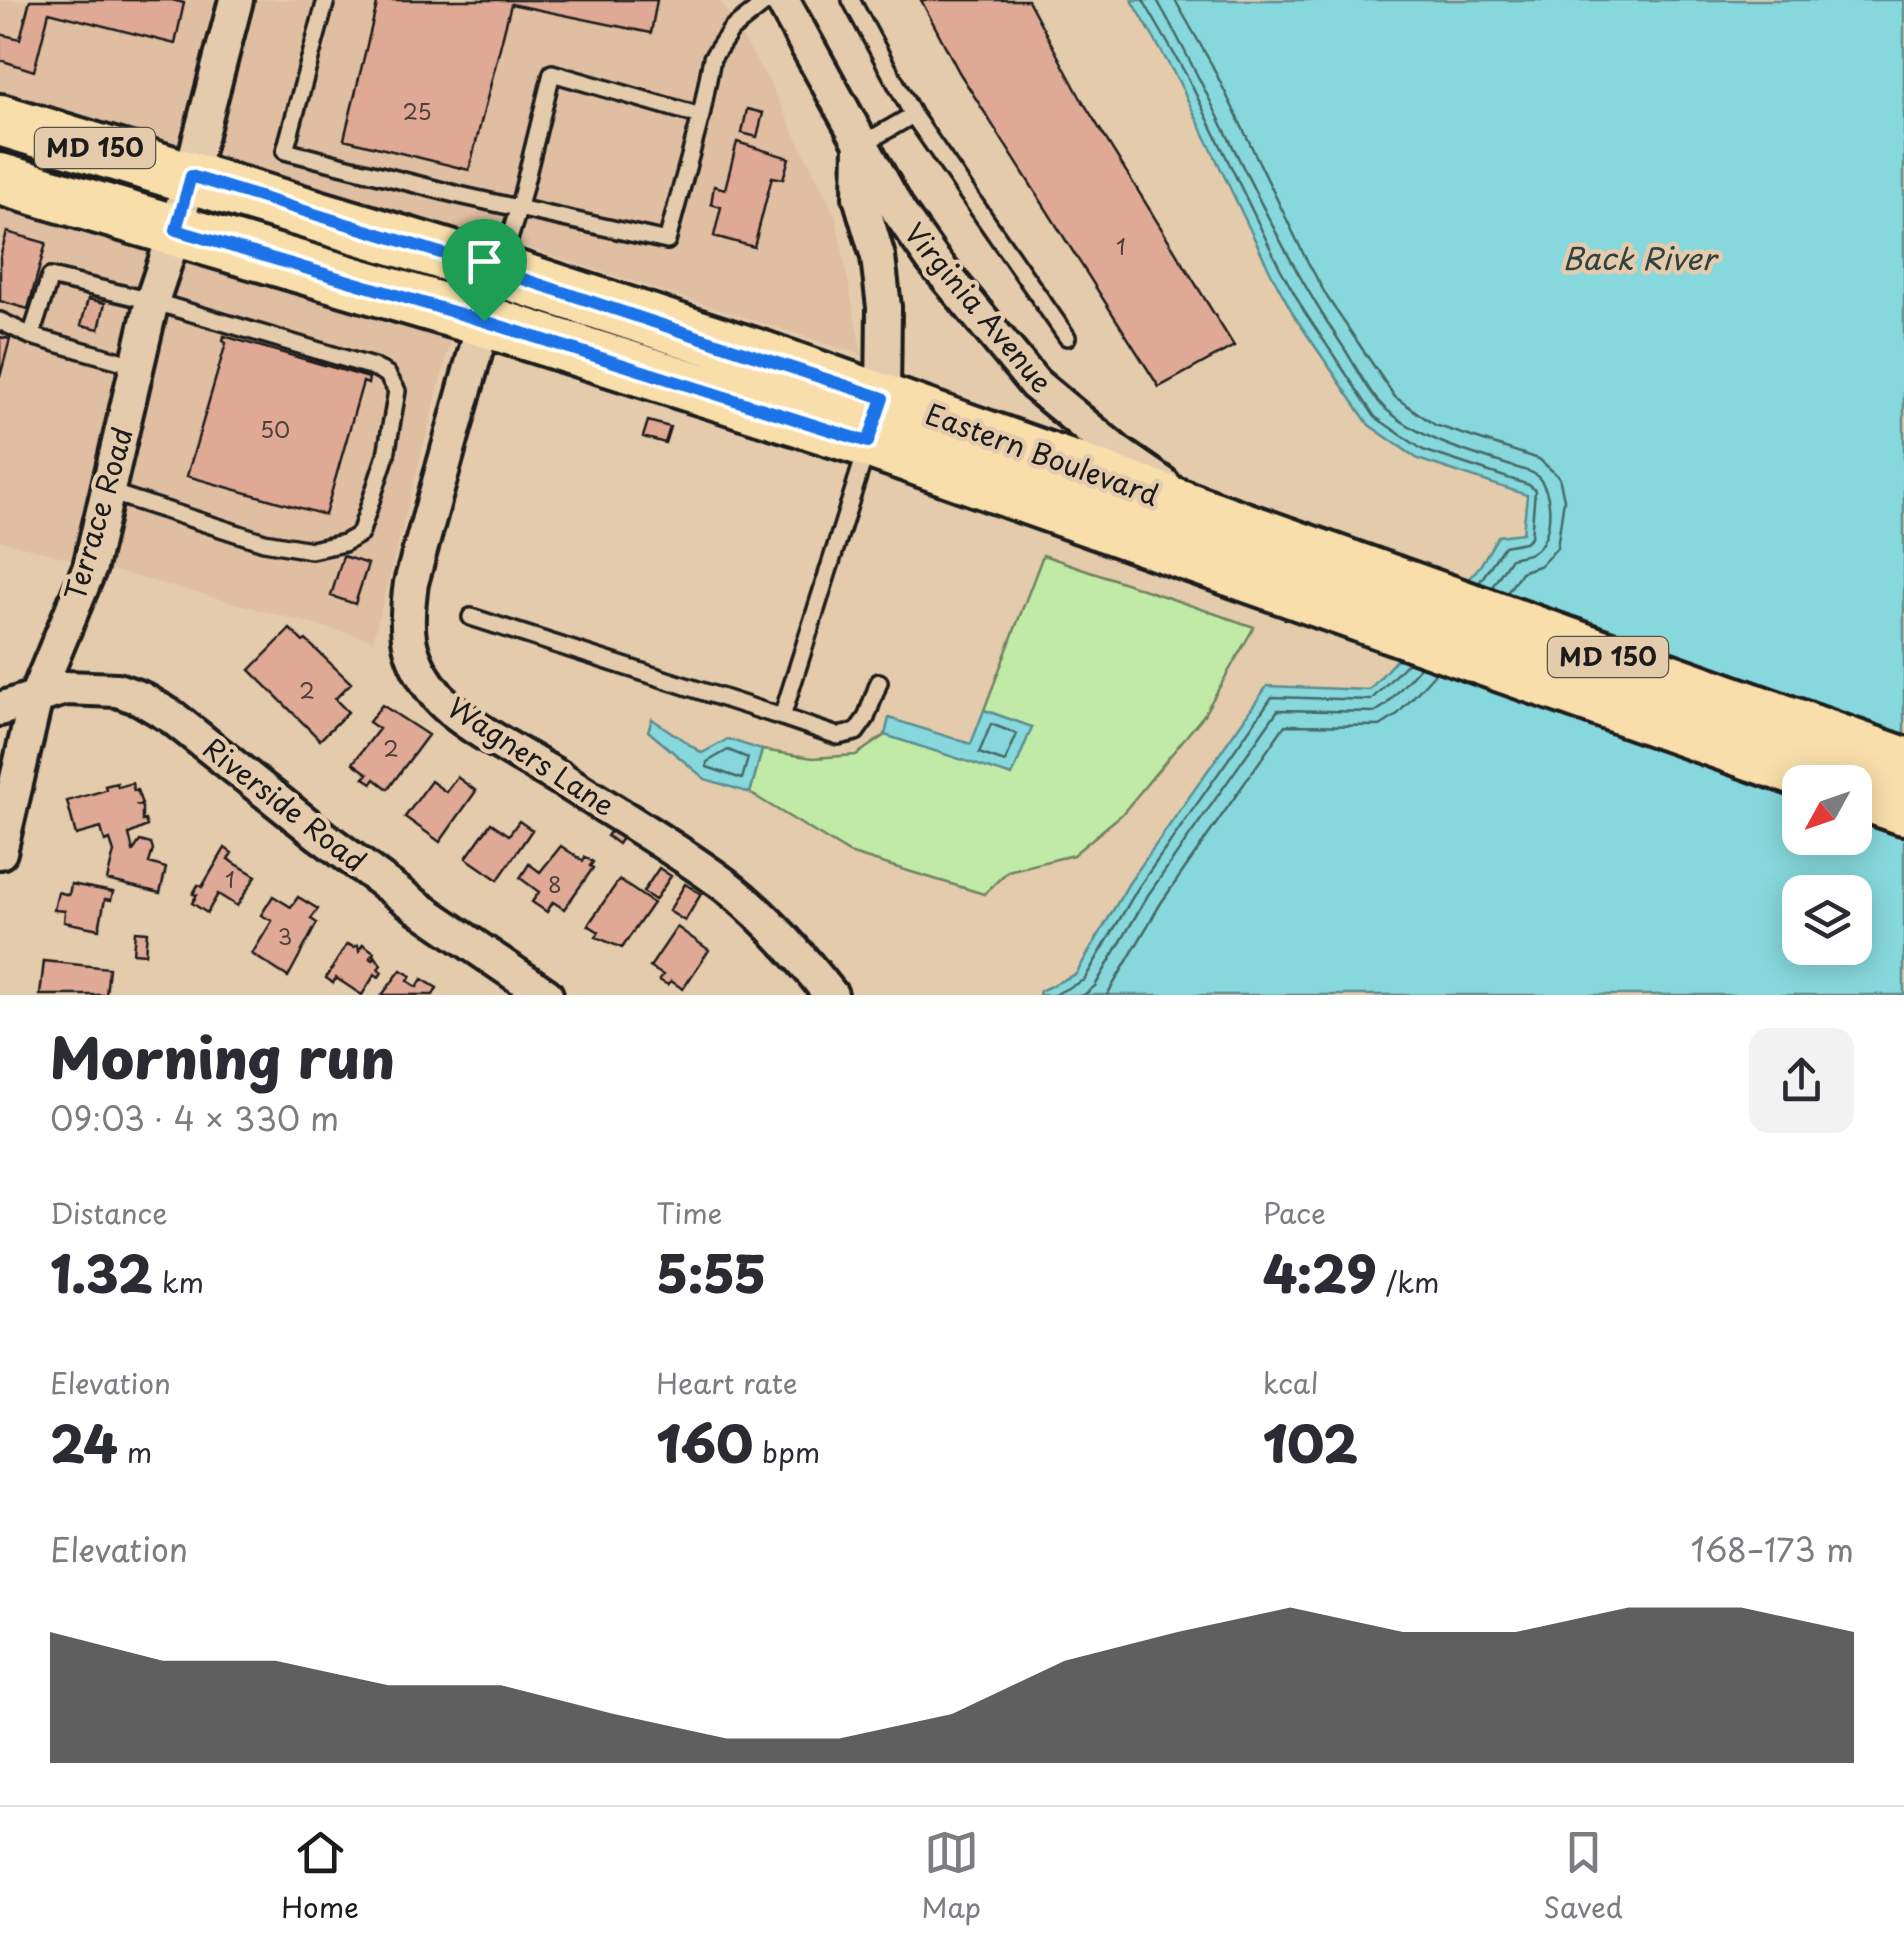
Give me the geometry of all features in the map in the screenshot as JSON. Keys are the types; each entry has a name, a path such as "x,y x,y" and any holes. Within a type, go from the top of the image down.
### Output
{"main road":[{"name":"Eastern Boulevard","path":"0,120 499,271 876,420 1306,573 1904,763"},
{"name":"Eastern Boulevard","path":"0,178 484,321 876,420 1217,519 1306,573 1786,765"},
{"path":"1872,798 1904,809"}],"street":[{"name":"Terrace Road","path":"0,852 36,697 90,567 152,300 176,230 236,0"},
{"name":"Virginia Avenue","path":"782,0 899,212 932,259 1035,384 1118,453 1217,519"},
{"name":"Virginia Avenue","path":"861,146 860,197 878,257 884,307 876,420"},
{"name":"Wagners Lane","path":"484,321 411,583 407,642 422,674 440,700 480,729 647,832 727,887 767,924 831,995"},
{"name":"Riverside Road","path":"0,709 65,688 94,688 140,698 172,717 320,836 546,995"}],"lane":[{"path":"326,0 284,151 667,241 701,116 712,58 731,30 769,0"},
{"path":"851,0 913,115 1066,337"},
{"path":"484,321 519,207 552,73 701,116"},
{"path":"861,146 913,115"},
{"path":"31,336 50,276 152,300 382,370 397,391 386,455 360,534 344,543 311,550 264,542 109,492"},
{"path":"0,321 31,336 138,366"},
{"path":"782,717 876,420"},
{"path":"472,617 838,736 856,732 866,718 878,682"}],"shaded area":[{"path":"0,0 719,0 768,80 836,217 862,355 479,232 373,640 0,540"}],"green space":[{"path":"1043,555 1254,627 1203,716 1122,814 1073,855 1008,871 984,894 849,853 750,793 762,750 813,758 856,755 885,735 1012,775 1031,727 984,710"}],"water":[{"name":"Back River","path":"1132,0 1904,0 1904,995 1039,995 1076,974 1129,883 1267,686 1369,690 1480,566 1498,536 1523,533 1527,495 1418,459 1369,425 1295,317 1179,82"},
{"path":"984,710 1032,727 1012,776 885,735 889,718 971,744"},
{"path":"652,719 702,753 728,739 762,750 750,793 705,779 648,731"}],"building":[{"path":"30,0 184,3 175,44 49,12 34,71 0,60 0,34 20,39"},
{"path":"378,0 657,0 651,33 511,4 469,170 344,139"},
{"path":"921,0 1028,0 1080,97 1234,346 1159,387 959,72"},
{"path":"747,109 763,113 757,137 742,133"},
{"path":"737,142 789,158 783,179 772,177 754,247 714,236 721,207 711,204 714,186 725,189"},
{"path":"7,232 46,243 28,309 0,301 0,257"},
{"path":"88,299 105,303 99,329 81,325"},
{"path":"224,336 369,378 368,384 363,382 325,515 187,476 226,343"},
{"path":"0,337 10,339 0,377"},
{"path":"648,421 670,427 665,443 643,437"},
{"path":"343,556 368,564 355,604 331,596"},
{"path":"290,629 351,683 335,699 348,712 320,740 250,670"},
{"path":"382,705 428,735 388,789 375,779 372,783 364,778 368,774 353,763 379,729 369,722"},
{"path":"457,777 476,791 440,842 405,817 431,781 446,792"},
{"path":"117,783 118,787 132,783 134,791 137,790 142,821 147,826 129,834 133,851 140,841 151,844 149,863 166,868 160,893 107,880 114,852 110,840 105,842 101,828 76,835 67,801"},
{"path":"519,821 532,830 498,880 466,858 491,823 509,835"},
{"path":"618,822 628,829 618,844 607,836"},
{"path":"561,846 583,861 585,857 593,862 593,868 564,909 553,902 547,912 532,902 539,892 520,878 529,864 540,872"},
{"path":"225,848 232,853 228,859 256,876 237,906 218,894 207,913 192,903 197,895 193,894 198,885 202,887"},
{"path":"659,868 671,876 655,900 643,892"},
{"path":"619,880 653,903 622,948 596,937 599,932 588,925"},
{"path":"71,884 113,892 111,900 105,899 99,929 64,922 65,911 54,910 58,892 69,895"},
{"path":"685,884 701,894 685,921 669,911"},
{"path":"273,896 291,907 298,897 318,909 311,919 317,923 288,977 252,954 272,921 261,915"},
{"path":"677,927 709,950 683,989 671,981 668,985 659,980 663,975 650,967"},
{"path":"135,931 147,932 145,954 133,953"},
{"path":"347,944 358,945 359,951 363,944 374,952 370,958 375,956 381,965 379,977 375,974 362,995 336,978 333,983 326,978"},
{"path":"44,961 109,968 106,995 40,995"},
{"path":"401,970 411,976 408,981 417,987 422,979 437,988 433,995 382,995"}],"route":[{"path":"191,176 499,271 883,398 868,442 484,321 176,230 191,176"}]}
